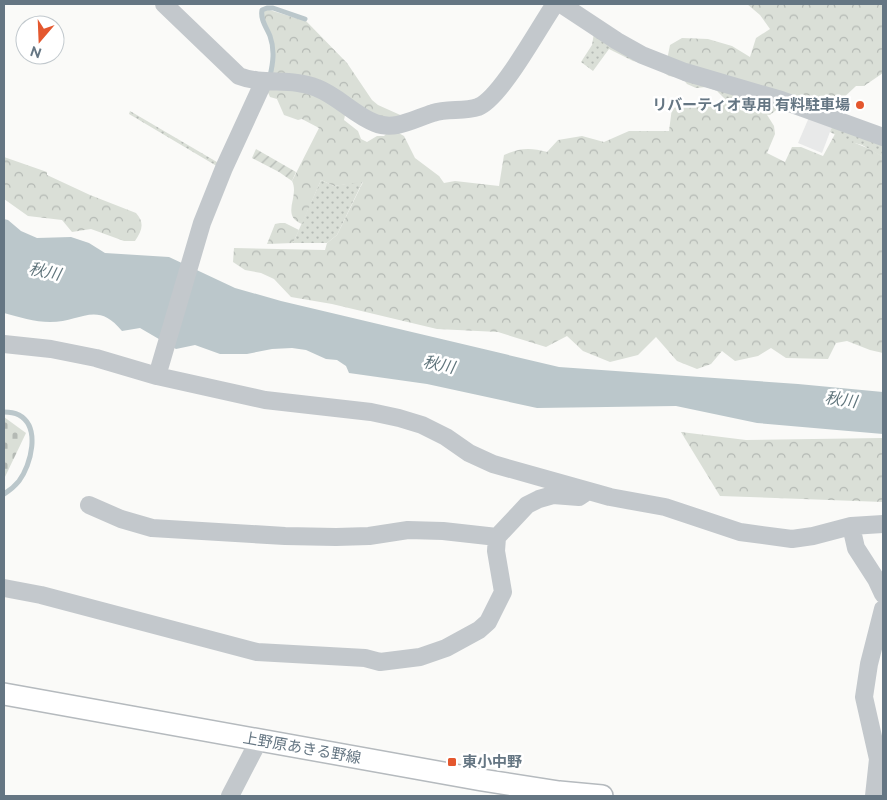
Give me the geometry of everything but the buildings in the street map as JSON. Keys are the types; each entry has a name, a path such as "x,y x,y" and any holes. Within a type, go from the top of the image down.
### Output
{"main road":[{"name":"上野原あきる野線","path":"4,694 559,792 602,796"}],"street":[{"path":"164,4 239,76 251,81 292,81 317,88 367,119 382,125 403,124 436,112 481,106 498,92 555,4"},
{"path":"560,4 642,55 685,72 781,100 883,137"},
{"path":"159,372 202,223 264,81"},
{"path":"4,344 51,349 96,358 159,372 265,400 371,412 399,418 422,425 446,437 469,453 493,464 610,497 665,507 740,532 792,539 813,536 851,526 883,524"},
{"path":"4,588 41,595 257,652 365,658 380,662 420,657 437,651 479,630 488,622 503,592 496,551 497,537 526,505 553,495 579,497 589,490"},
{"path":"89,505 121,519 152,528 336,537 369,536 408,530 497,537"},
{"path":"851,526 856,548 876,579 883,594"},
{"path":"874,796 878,759 864,697 875,638 883,609"},
{"path":"230,796 259,740"}],"shaded area":[{"path":"810,115 833,124 822,153 798,143"}],"green space":[{"path":"747,4 883,4 883,73 864,86 856,86 839,102 836,108 838,111 667,60 670,45 682,38 708,39 732,46 750,57 756,38 770,29 760,15"},
{"path":"266,9 306,21 347,63 372,100 378,105 407,118 396,122 270,77 274,51 273,41 262,13"},
{"path":"594,33 780,107 770,115 760,114 728,102 717,91 706,87 696,88 687,84 682,78 669,76 658,69 633,61 609,49 593,71 581,62 592,45"},
{"path":"293,85 346,110 344,120 358,131 361,139 367,142 377,136 384,136 390,130 404,136 415,158 439,176 444,183 455,181 499,186 504,155 509,153 530,149 547,152 558,140 582,136 604,142 629,131 669,131 672,108 692,105 718,107 730,97 750,101 764,110 774,126 775,134 767,153 785,162 792,147 801,147 823,156 835,134 865,147 883,157 883,353 847,341 836,343 828,359 786,358 771,348 758,356 735,361 722,351 711,364 697,369 677,361 656,337 638,355 610,362 583,351 567,336 546,347 498,332 437,329 332,304 291,297 274,279 261,273 245,270 233,262 234,248 325,250 327,243 337,235 363,182 334,186 321,180 302,224 292,216 294,187 292,181 319,128 302,119 298,120 284,115 277,99 270,97 265,86"},
{"path":"130,111 222,165 220,168 129,114"},
{"path":"833,124 883,142 883,157 862,145 847,141 830,132"},
{"path":"256,149 296,172 292,181 252,158"},
{"path":"4,157 47,172 47,175 90,195 136,213 141,220 141,230 135,241 124,241 91,229 72,232 62,220 28,216 4,199"},
{"path":"321,180 334,186 363,181 337,235 327,243 293,243"},
{"path":"285,223 299,230 293,243 267,244 275,224"},
{"path":"4,417 26,433 4,479"},
{"path":"681,432 746,440 883,438 883,502 720,496"}],"water":[{"name":"秋川","path":"4,219 21,231 37,238 71,237 89,243 105,253 169,257 235,288 281,301 559,367 883,392 883,434 757,423 676,406 537,408 427,384 349,373 346,366 337,360 326,359 306,350 292,348 272,349 247,354 220,354 195,345 176,349 140,328 122,331 105,317 96,315 50,322 21,318 4,313"}],"waterway":[{"path":"270,76 273,46 263,21 262,10 273,8 305,19"},
{"path":"4,412 17,414 26,421 32,437 32,447 27,466 16,485 4,494"}],"place":[{"name":"リバーティオ専用 有料駐車場","path":"860,105"},
{"name":"東小中野","path":"452,762"}]}
